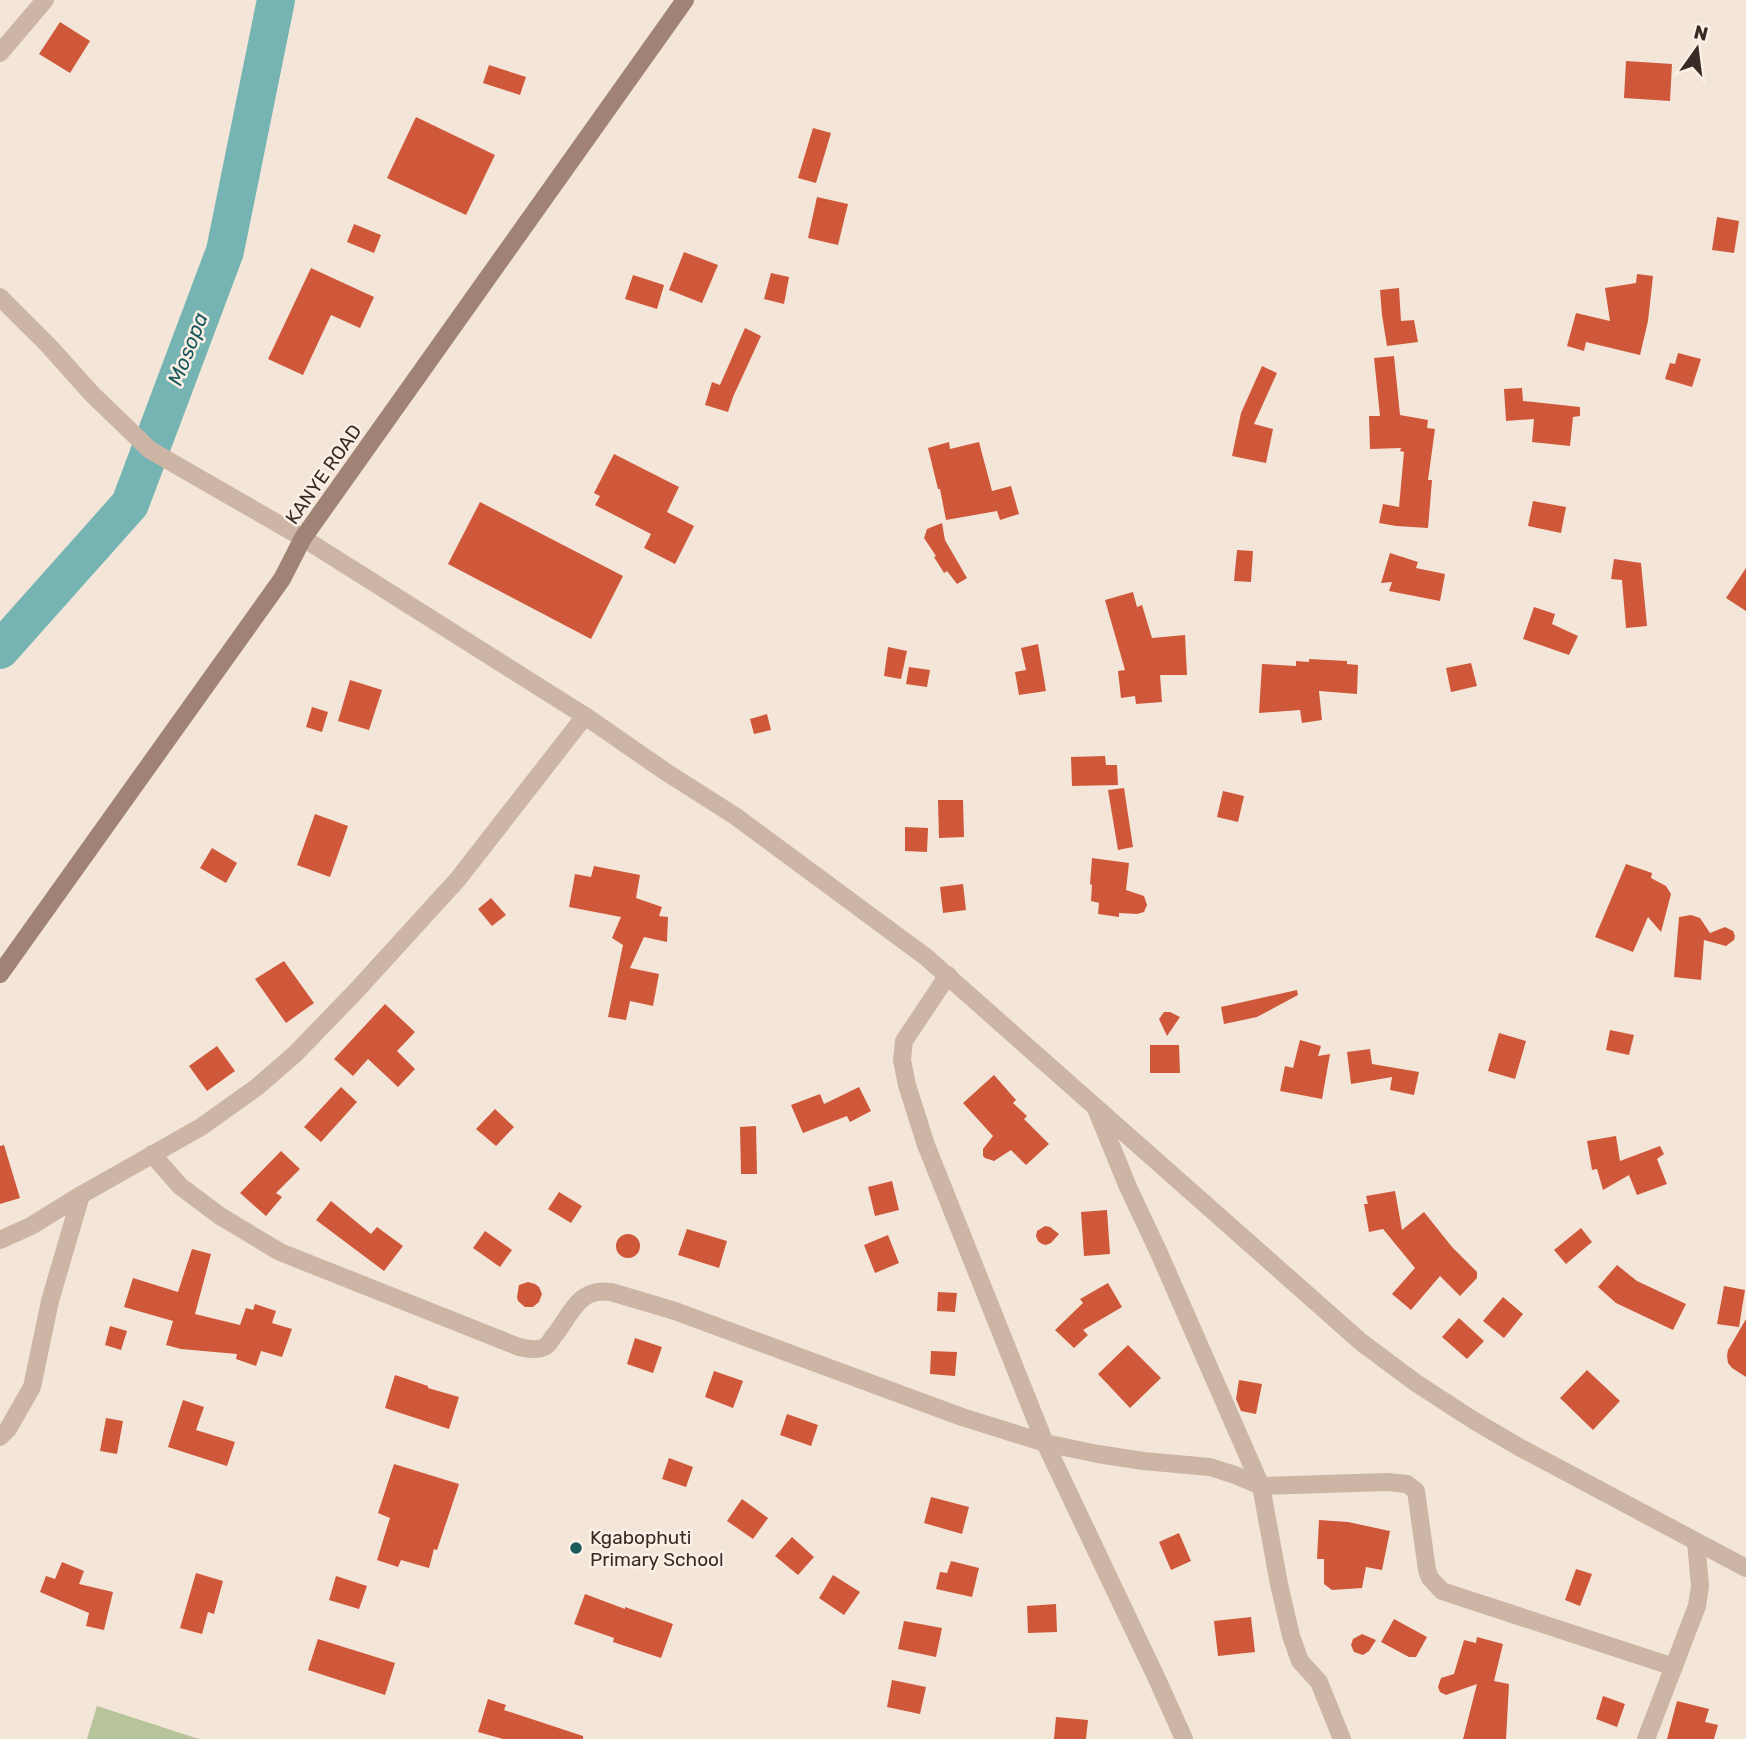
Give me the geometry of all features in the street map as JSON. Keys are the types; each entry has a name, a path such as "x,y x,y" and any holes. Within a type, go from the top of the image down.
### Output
{"main road":[{"name":"KANYE ROAD","path":"0,974 282,579 303,538 685,0"}],"street":[{"path":"0,52 46,0"},
{"path":"0,297 20,315 92,394 150,450 303,538 585,716 735,816 926,957 1361,1342 1416,1383 1519,1447 1746,1568"},
{"path":"0,1240 31,1226 201,1127 257,1087 295,1054 458,879 585,716"},
{"path":"948,975 904,1041 904,1072 926,1145 1045,1443 1184,1739"},
{"path":"1096,1107 1128,1187 1160,1253 1261,1486 1291,1636 1300,1661 1319,1682 1342,1739"},
{"path":"152,1154 180,1186 210,1209 280,1252 519,1348 545,1347 580,1299 600,1290 675,1311 962,1417 1045,1443 1143,1461 1210,1467 1261,1486 1407,1483 1416,1491 1427,1570 1430,1578 1442,1591 1674,1667"},
{"path":"0,1437 8,1429 32,1387 50,1301 81,1195"},
{"path":"1646,1739 1693,1619 1700,1586 1696,1542"}],"green space":[{"path":"97,1706 199,1739 87,1739"}],"building":[{"path":"60,22 90,41 70,73 39,54"},
{"path":"1626,61 1672,64 1670,101 1624,98"},
{"path":"489,65 526,77 520,95 483,83"},
{"path":"416,117 495,155 466,215 387,178"},
{"path":"813,128 831,133 816,183 798,178"},
{"path":"817,197 848,204 838,245 808,238"},
{"path":"1717,217 1739,221 1734,253 1712,250"},
{"path":"354,224 381,235 374,253 347,242"},
{"path":"684,252 718,265 702,303 669,290"},
{"path":"311,268 374,297 360,328 331,315 303,375 268,359"},
{"path":"771,273 789,277 784,304 764,299"},
{"path":"1637,274 1653,276 1648,321 1640,355 1586,342 1584,351 1567,346 1576,313 1610,321 1605,288 1636,283"},
{"path":"633,275 664,285 657,309 625,299"},
{"path":"1399,288 1401,321 1414,320 1418,342 1387,346 1380,290"},
{"path":"745,328 761,336 728,412 705,405 712,382 720,385"},
{"path":"1678,353 1701,359 1692,387 1665,379 1670,363 1675,364"},
{"path":"1394,356 1400,415 1428,420 1427,428 1435,429 1428,480 1432,480 1428,528 1379,523 1383,504 1399,507 1404,452 1400,451 1401,448 1370,449 1369,416 1380,416 1374,358"},
{"path":"1262,366 1277,373 1254,424 1273,429 1266,463 1232,456 1241,413"},
{"path":"1522,388 1523,401 1580,407 1580,416 1573,417 1570,446 1532,442 1534,419 1506,421 1504,389"},
{"path":"949,442 950,449 979,442 992,491 1011,486 1019,514 1000,520 997,511 946,520 928,448"},
{"path":"614,454 679,487 667,512 694,526 675,564 644,548 651,534 595,505 600,496 594,493"},
{"path":"1533,501 1566,507 1561,533 1528,526"},
{"path":"480,502 623,576 591,639 448,564"},
{"path":"942,523 945,540 967,578 957,584 947,571 944,573 924,538 927,529"},
{"path":"1237,550 1253,551 1251,582 1234,581"},
{"path":"1390,553 1418,562 1416,568 1445,574 1440,601 1389,591 1392,582 1381,583"},
{"path":"1614,559 1641,563 1647,626 1626,628 1622,580 1611,579"},
{"path":"1746,568 1746,611 1726,598"},
{"path":"1133,592 1137,607 1142,605 1152,638 1185,635 1187,675 1160,675 1162,702 1136,704 1135,696 1121,698 1118,671 1125,670 1105,600"},
{"path":"1534,607 1555,614 1552,624 1578,636 1569,655 1523,639"},
{"path":"1038,644 1046,691 1019,695 1015,672 1026,670 1021,648"},
{"path":"888,647 907,651 901,679 884,676"},
{"path":"1309,659 1347,661 1347,664 1358,665 1357,694 1319,691 1322,720 1302,723 1300,710 1259,713 1262,664 1296,666 1296,661 1309,662"},
{"path":"1471,663 1477,686 1451,692 1446,668"},
{"path":"909,667 930,670 927,687 906,684"},
{"path":"350,680 382,690 369,730 338,721"},
{"path":"312,707 328,712 322,732 306,727"},
{"path":"767,714 771,730 754,734 750,719"},
{"path":"1105,756 1106,765 1117,765 1118,785 1072,786 1071,757"},
{"path":"1124,788 1133,847 1118,850 1108,790"},
{"path":"1223,791 1244,796 1238,822 1217,817"},
{"path":"938,800 963,800 964,837 939,838"},
{"path":"315,814 348,826 330,877 297,865"},
{"path":"905,827 928,828 927,852 905,851"},
{"path":"212,848 237,863 226,883 200,868"},
{"path":"1092,858 1129,863 1126,890 1144,896 1147,905 1144,912 1119,913 1119,917 1098,914 1099,903 1091,901"},
{"path":"1626,864 1652,873 1651,878 1666,886 1671,894 1661,932 1648,917 1633,952 1595,937"},
{"path":"594,866 640,875 636,898 662,907 659,916 668,917 667,942 644,937 630,968 659,974 653,1006 630,1001 626,1020 608,1017 623,945 612,938 621,917 569,907 575,874 591,877"},
{"path":"963,884 966,910 943,913 940,887"},
{"path":"491,898 506,915 492,926 478,909"},
{"path":"1691,915 1700,918 1710,933 1725,927 1733,931 1735,936 1726,946 1704,940 1701,980 1674,977 1679,917"},
{"path":"284,961 314,1003 286,1023 255,979"},
{"path":"1297,990 1298,995 1257,1017 1224,1024 1221,1007"},
{"path":"385,1004 415,1032 397,1051 415,1069 398,1087 368,1059 353,1076 334,1059"},
{"path":"1164,1012 1180,1017 1167,1036 1159,1019"},
{"path":"1610,1030 1634,1035 1629,1055 1606,1050"},
{"path":"1499,1033 1526,1041 1515,1079 1488,1071"},
{"path":"1300,1040 1321,1046 1318,1056 1330,1054 1322,1099 1280,1091 1285,1066 1293,1068"},
{"path":"1150,1045 1179,1045 1180,1073 1150,1073"},
{"path":"217,1046 235,1071 207,1091 189,1066"},
{"path":"1370,1049 1372,1064 1419,1072 1414,1095 1390,1090 1392,1077 1351,1084 1347,1052"},
{"path":"994,1075 1016,1100 1013,1103 1027,1116 1024,1119 1049,1144 1026,1165 1011,1150 994,1161 985,1158 983,1149 993,1136 963,1103"},
{"path":"341,1087 357,1102 321,1142 304,1127"},
{"path":"859,1087 871,1111 850,1122 847,1116 803,1133 791,1105 820,1094 824,1104"},
{"path":"495,1109 514,1127 496,1146 476,1129"},
{"path":"756,1126 757,1174 741,1174 740,1127"},
{"path":"1616,1136 1620,1161 1660,1146 1664,1154 1657,1159 1667,1184 1637,1195 1629,1175 1603,1190 1597,1169 1592,1170 1587,1141"},
{"path":"4,1145 20,1198 0,1204 0,1146"},
{"path":"281,1151 300,1169 276,1193 282,1197 266,1216 240,1193"},
{"path":"892,1181 899,1210 875,1216 868,1187"},
{"path":"1395,1191 1402,1230 1424,1212 1452,1247 1477,1272 1477,1278 1460,1296 1440,1276 1411,1310 1392,1294 1415,1268 1383,1229 1369,1232 1364,1204 1368,1204 1366,1196"},
{"path":"559,1192 582,1206 571,1223 548,1209"},
{"path":"331,1201 371,1234 377,1227 403,1246 384,1271 316,1220"},
{"path":"1107,1210 1110,1254 1084,1256 1081,1212"},
{"path":"1045,1226 1059,1234 1046,1245 1038,1241 1036,1236 1037,1231"},
{"path":"1581,1228 1592,1242 1566,1264 1554,1250"},
{"path":"687,1229 727,1241 719,1268 678,1255"},
{"path":"485,1231 512,1250 500,1267 473,1248"},
{"path":"628,1234 637,1237 640,1246 637,1255 628,1258 619,1255 616,1246 619,1237"},
{"path":"888,1235 899,1263 875,1273 864,1245"},
{"path":"192,1249 211,1254 195,1314 240,1325 246,1308 253,1310 255,1304 276,1311 272,1323 292,1329 282,1357 261,1351 256,1366 236,1359 237,1354 166,1345 173,1321 124,1307 133,1278 178,1292"},
{"path":"1617,1265 1637,1281 1686,1304 1673,1330 1616,1303 1598,1287"},
{"path":"528,1282 539,1287 542,1294 533,1307 525,1307 517,1297 519,1285"},
{"path":"1108,1283 1122,1307 1083,1330 1088,1335 1074,1348 1055,1330 1083,1303 1080,1299"},
{"path":"1724,1286 1745,1290 1739,1327 1717,1324"},
{"path":"938,1292 957,1293 955,1312 937,1311"},
{"path":"1503,1297 1523,1314 1504,1338 1483,1321"},
{"path":"1459,1318 1484,1341 1467,1359 1442,1337"},
{"path":"1746,1319 1746,1377 1732,1368 1727,1356"},
{"path":"110,1326 127,1331 121,1350 105,1345"},
{"path":"635,1338 662,1347 653,1373 627,1364"},
{"path":"1128,1345 1161,1378 1130,1408 1098,1374"},
{"path":"931,1351 957,1352 955,1376 930,1374"},
{"path":"1587,1370 1620,1401 1593,1430 1560,1398"},
{"path":"714,1371 743,1381 733,1408 705,1397"},
{"path":"395,1375 459,1397 449,1429 385,1408"},
{"path":"1239,1380 1262,1384 1256,1414 1241,1411 1236,1399"},
{"path":"183,1400 204,1407 196,1430 235,1442 227,1466 168,1447"},
{"path":"787,1414 818,1425 811,1446 780,1435"},
{"path":"106,1418 123,1421 117,1454 100,1451"},
{"path":"669,1458 693,1467 686,1487 662,1479"},
{"path":"394,1464 459,1484 429,1568 401,1560 398,1567 377,1560 390,1518 378,1513"},
{"path":"931,1497 969,1507 962,1534 924,1523"},
{"path":"742,1499 768,1518 753,1539 727,1521"},
{"path":"1319,1520 1348,1522 1390,1531 1382,1570 1366,1567 1362,1588 1332,1590 1324,1584 1324,1559 1317,1559"},
{"path":"1179,1533 1191,1561 1171,1570 1159,1542"},
{"path":"792,1537 814,1557 798,1575 775,1556"},
{"path":"951,1561 979,1568 972,1597 936,1589 940,1572 947,1573"},
{"path":"62,1562 84,1571 79,1584 113,1592 104,1630 86,1626 89,1613 40,1592 46,1576 55,1579"},
{"path":"1576,1569 1592,1574 1580,1606 1565,1600"},
{"path":"196,1573 223,1581 214,1614 208,1612 202,1634 180,1628"},
{"path":"833,1575 860,1592 844,1615 819,1598"},
{"path":"336,1576 367,1586 359,1609 329,1600"},
{"path":"585,1594 673,1624 661,1658 613,1642 614,1638 574,1624"},
{"path":"1056,1604 1057,1632 1028,1633 1027,1606"},
{"path":"1251,1617 1255,1652 1218,1656 1214,1621"},
{"path":"1394,1619 1427,1637 1416,1657 1409,1657 1381,1642"},
{"path":"904,1621 942,1628 936,1657 898,1649"},
{"path":"1362,1634 1376,1640 1363,1655 1354,1652 1351,1645 1353,1639"},
{"path":"1477,1637 1503,1644 1494,1681 1509,1684 1506,1739 1463,1739 1477,1684 1446,1695 1440,1692 1438,1687 1441,1678 1454,1674 1464,1640 1476,1643"},
{"path":"318,1639 395,1663 385,1695 308,1670"},
{"path":"892,1680 926,1687 920,1714 887,1707"},
{"path":"1603,1696 1625,1704 1617,1727 1596,1719"},
{"path":"488,1699 506,1705 504,1710 583,1736 583,1739 503,1739 478,1732"},
{"path":"1677,1701 1709,1709 1705,1722 1718,1725 1714,1739 1667,1739"},
{"path":"1056,1717 1088,1720 1086,1739 1054,1739"}],"waterway":[{"name":"Mosopa","path":"0,650 130,504 225,251 276,0"}],"place":[{"name":"Kgabophuti Primary School","path":"576,1548"}]}
